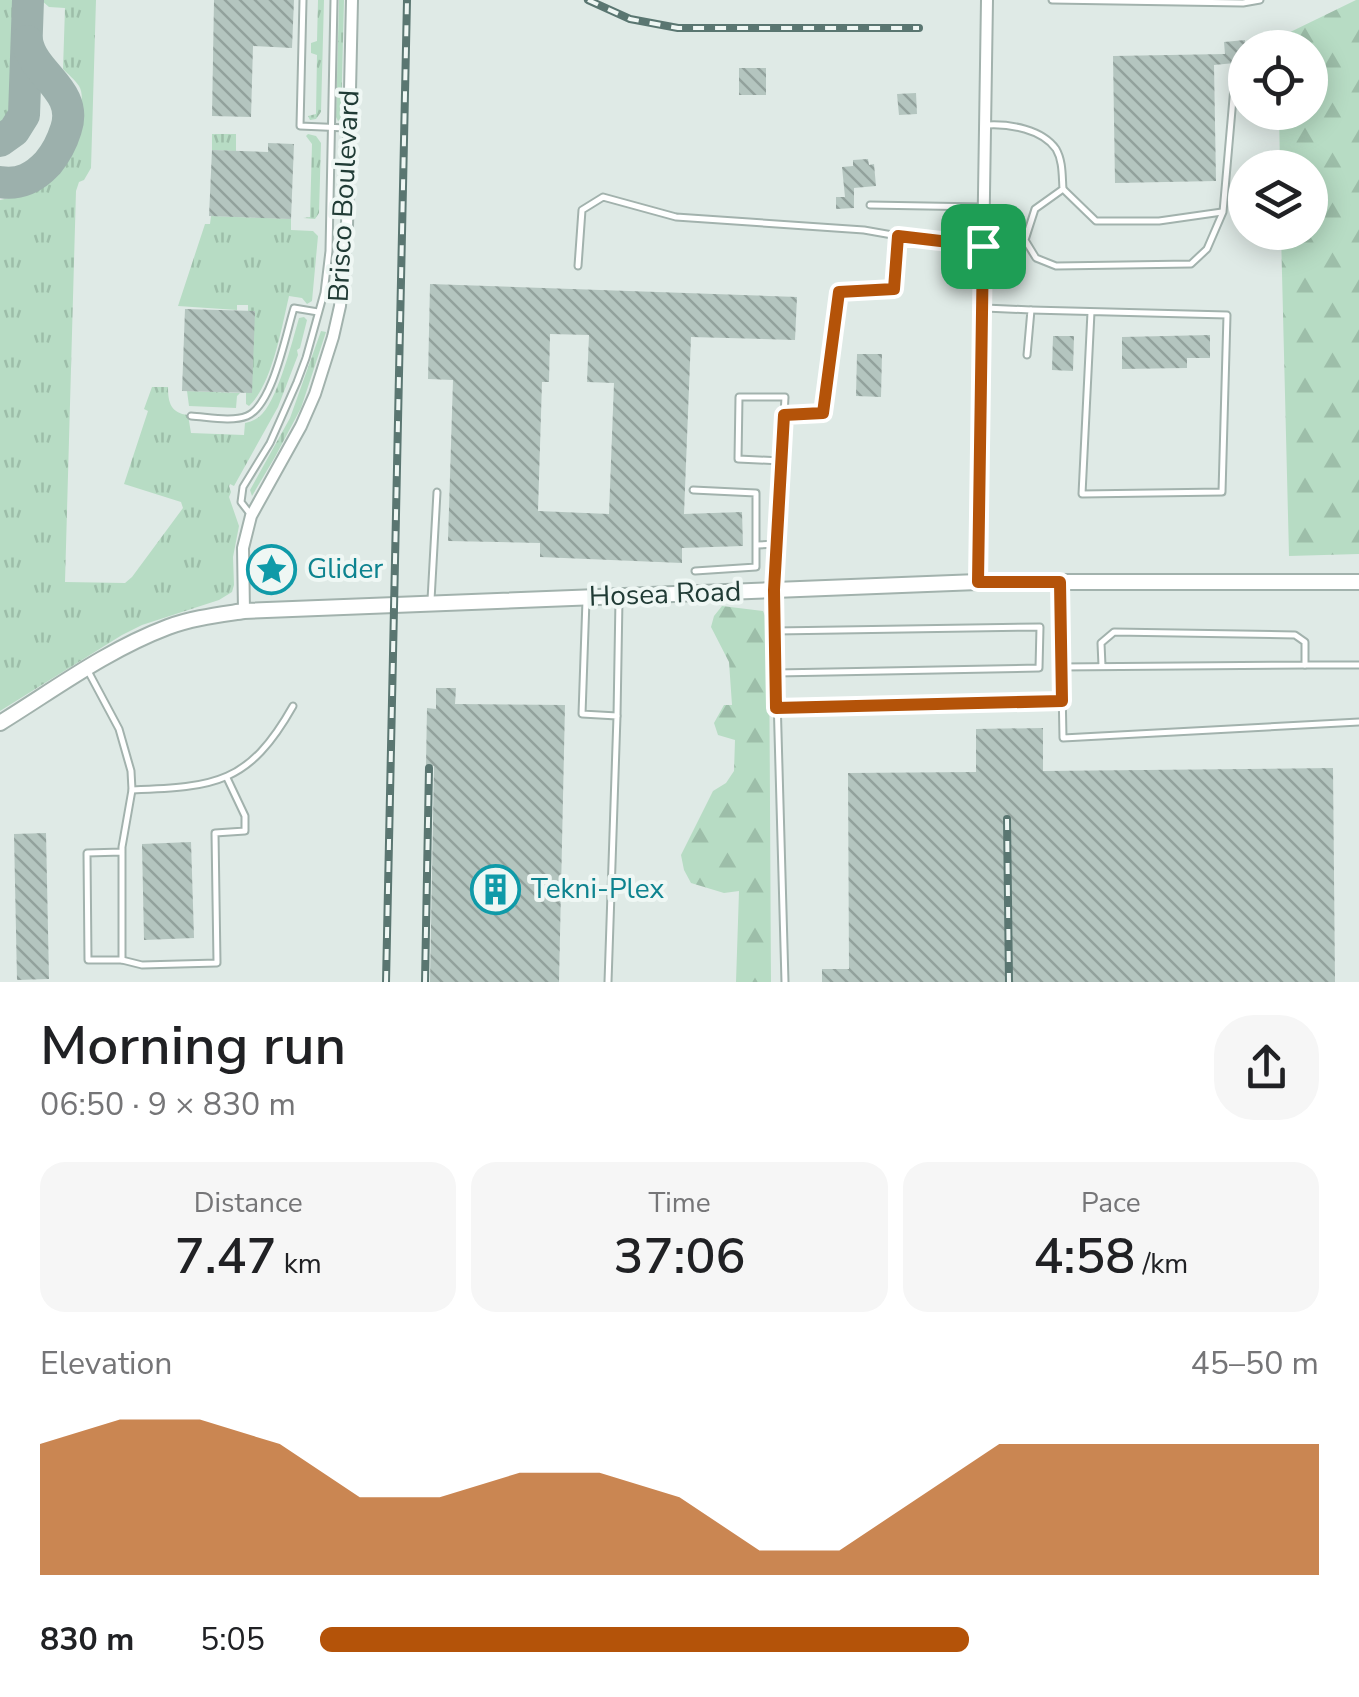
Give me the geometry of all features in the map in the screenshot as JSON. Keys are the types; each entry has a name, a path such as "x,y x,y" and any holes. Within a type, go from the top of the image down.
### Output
{"street":[{"name":"Brisco Boulevard","path":"244,611 243,548 252,516 316,394 334,338 345,270 352,0"},
{"path":"978,582 987,0"},
{"name":"Hosea Road","path":"0,724 126,645 170,626 244,611 978,582 1359,582"}],"lane":[{"path":"303,0 300,126 349,128"},
{"path":"252,516 240,502 243,488 283,416 306,358 324,293 329,251 334,0"},
{"path":"1052,0 1260,0"},
{"path":"985,125 1007,124 1036,133 1055,147 1062,166 1063,189 1096,221 1159,221 1223,212"},
{"path":"1063,189 1035,209 1024,240 1036,258 1056,266 1191,264 1206,249 1223,212 1230,130"},
{"path":"578,266 582,210 603,197 676,217 864,230 983,246"},
{"path":"870,204 984,207"},
{"path":"784,415 823,413 839,292 894,289 898,236"},
{"path":"191,416 239,418 256,411 268,390 294,308 318,312"},
{"path":"982,308 1227,315 1222,492 1082,494 1091,312"},
{"path":"1027,356 1031,310"},
{"path":"781,461 738,459 739,397 785,397 774,590 785,982"},
{"path":"692,490 756,492 756,567 695,571"},
{"path":"431,603 437,492"},
{"path":"757,545 778,544"},
{"path":"1060,582 1063,738 1359,722"},
{"path":"608,982 619,596"},
{"path":"586,597 582,714 616,716"},
{"path":"775,631 1040,627 1039,668 776,673"},
{"path":"1102,666 1101,643 1114,632 1296,635 1305,642 1304,665"},
{"path":"1060,667 1359,665"},
{"path":"86,668 119,729 131,772 132,790 122,852 122,960"},
{"path":"776,708 1062,701"},
{"path":"132,790 185,788 227,778 264,750 294,706"},
{"path":"122,852 86,853 88,960 122,960 142,965 217,962 215,833 245,831 245,816 227,778"}],"green space":[{"path":"0,0 16,0 13,109 0,130"},
{"path":"41,0 96,0 91,168 76,191 65,582 125,583 183,508 181,502 124,484 152,387 168,387 172,406 188,415 191,433 244,435 245,423 259,417 272,399 299,318 307,320 278,407 234,486 229,486 239,526 232,592 122,635 0,711 0,200 43,182 64,160 77,132 82,101 79,86 63,69 65,8 49,7"},
{"path":"318,0 324,0 321,112 310,120 308,116 316,114 317,55 311,53 311,43 317,41"},
{"path":"339,0 344,0 338,121 336,117"},
{"path":"1359,0 1359,554 1289,556 1281,250 1328,250 1328,150 1280,150 1279,130 1328,130 1328,30 1294,30"},
{"path":"212,134 236,134 236,151 212,150"},
{"path":"308,134 321,143 319,213 315,219 303,218 310,217 312,144"},
{"path":"211,216 291,219 291,230 313,231 318,236 312,301 307,304 302,298 289,296 270,370 249,406 246,393 255,311 248,311 248,305 237,305 237,310 178,306"},
{"path":"321,331 326,332 301,408 252,496 250,490 290,418"},
{"path":"187,391 240,393 236,408 189,406"},
{"path":"722,606 763,611 769,625 771,982 736,982 739,891 724,893 691,883 681,855 713,791 726,783 734,771 735,740 718,735 714,723 724,705 732,705 729,662 711,627"}],"building":[{"path":"214,0 294,0 292,48 253,46 251,117 212,116"},
{"path":"1224,42 1228,42 1228,64 1214,65 1216,181 1115,183 1113,56 1225,54"},
{"path":"739,68 766,68 766,95 739,95"},
{"path":"916,93 917,114 899,115 897,94"},
{"path":"268,143 294,144 291,219 209,216 212,150 268,152"},
{"path":"868,159 869,165 874,164 876,186 854,188 854,208 836,209 836,197 845,197 842,167 853,166 853,160"},
{"path":"430,284 797,297 795,340 691,337 684,514 742,512 743,546 682,548 682,563 540,557 540,543 448,541 453,380 428,379","holes":["550,334 589,335 587,382 614,383 609,514 538,511 542,382 549,382"]},
{"path":"185,309 255,311 252,393 182,391"},
{"path":"1210,335 1210,358 1187,358 1187,368 1122,369 1122,337"},
{"path":"1053,336 1074,336 1073,371 1052,370"},
{"path":"857,354 882,354 881,397 856,396"},
{"name":"Tekni-Plex","path":"436,688 456,688 455,704 565,705 559,982 430,982 434,766 426,766 427,708 436,709"},
{"path":"1043,728 1043,771 1333,768 1335,982 822,982 822,969 849,969 848,773 976,772 976,729"},
{"path":"46,833 49,979 17,980 14,834"},
{"path":"191,842 194,938 144,940 142,844"}],"taxiway":[{"path":"0,141 14,131 24,115 28,0"},
{"path":"0,182 20,181 37,173 54,155 66,129 66,104 37,64 27,41"}],"railway":[{"path":"386,982 407,0"},
{"path":"588,0 630,19 678,28 919,28"},
{"path":"425,982 429,768"},
{"path":"1007,819 1009,982"}],"place":[{"name":"Glider","path":"272,569"},
{"name":"Tekni-Plex","path":"496,889"}],"route":[{"path":"898,236 983,246 978,582 1060,582 1062,701 776,708 774,590 784,415 823,413 839,292 894,289 898,236"}]}
